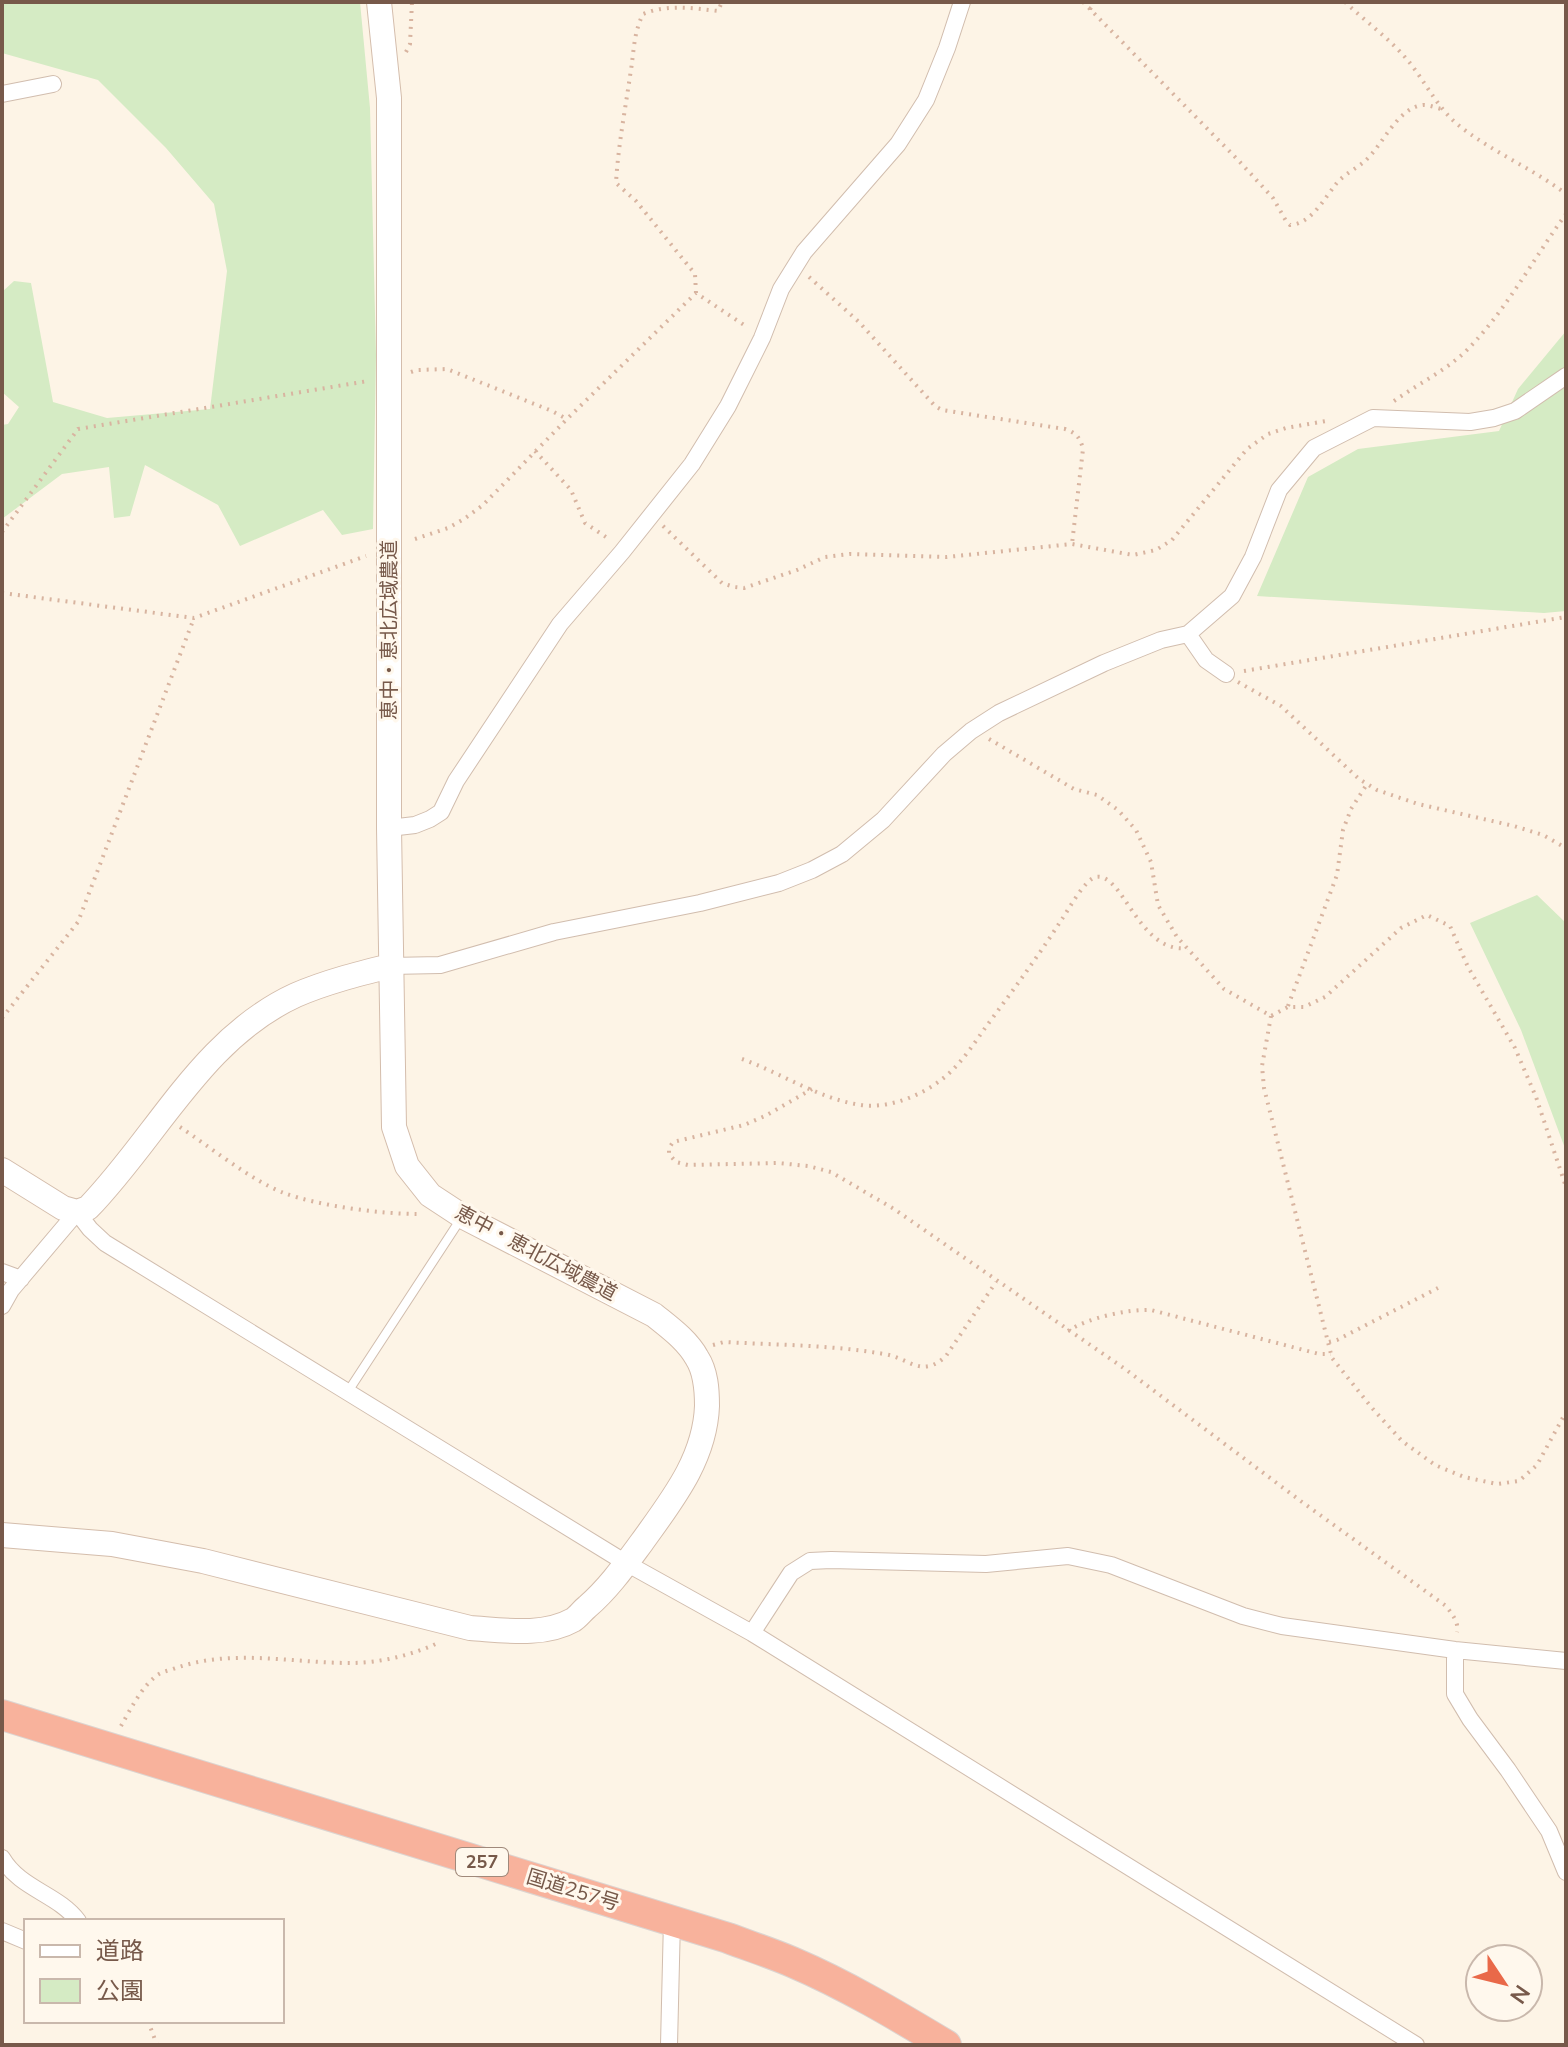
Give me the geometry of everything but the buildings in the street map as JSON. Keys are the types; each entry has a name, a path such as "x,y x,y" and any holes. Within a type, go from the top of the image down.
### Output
{"highway":[{"name":"国道257号","path":"2,1715 728,1938 792,1962 896,2014 946,2045"}],"street":[{"name":"恵中・恵北広域農道","path":"2,1535 112,1544 203,1561 470,1628 513,1631 547,1629 573,1620 604,1592 679,1491 695,1461 706,1424 707,1387 698,1359 679,1335 654,1315 462,1216 430,1195 407,1166 394,1127 389,828 389,98 379,2"},
{"path":"389,828 415,825 441,812 456,781 560,624 692,464 728,406 762,338 781,289 804,252 898,144 926,100 962,2"},
{"path":"2,94 53,84"},
{"path":"2,1306 11,1290 77,1212 88,1208 98,1197 212,1057 263,1014 296,995 339,980 390,966 440,965 554,932 700,903 779,883 842,854 883,820 944,754 999,713 1104,663 1161,640 1188,634 1232,596 1253,557 1279,490 1314,448 1373,418 1470,422 1494,418 1515,411 1566,376"},
{"path":"1188,634 1206,660 1226,674"},
{"path":"2,1170 63,1208 77,1212 105,1243 347,1393 626,1563 752,1633 1416,2045"},
{"path":"2,1272 21,1279"},
{"path":"752,1633 791,1573 810,1561 986,1564 1068,1556 1111,1565 1243,1616 1269,1622 1455,1650 1566,1661"},
{"path":"1455,1650 1455,1694 1549,1831 1566,1872"},
{"path":"2,1858 30,1887 69,1909 76,1919"},
{"path":"669,2045 672,1920"},
{"path":"2,1931 24,1940"}],"lane":[{"path":"347,1393 462,1216"}],"path":[{"path":"415,539 448,528 483,505 696,293 695,274 636,201 616,183 617,160 634,37 643,14 656,8 679,6 718,11 722,2"},
{"path":"1083,2 1273,198 1290,225 1310,216 1335,185 1364,162 1394,124 1412,109 1421,105 1442,109"},
{"path":"1090,9 1095,2"},
{"path":"1345,2 1404,56 1442,109 1458,125 1566,194"},
{"path":"1381,418 1389,405 1467,350 1492,321 1566,214"},
{"path":"796,265 859,322 935,406 942,410 1065,429 1080,438 1083,449 1072,544"},
{"path":"696,293 762,338"},
{"path":"2,532 78,429 417,370 447,369 567,419"},
{"path":"651,515 722,583 744,588 825,557 850,554 947,557 1072,544 1133,555 1156,550 1172,540 1247,449 1268,434 1330,420 1350,430"},
{"path":"535,451 571,490 585,523 622,552"},
{"path":"2,593 194,618 366,556"},
{"path":"1226,674 1566,617"},
{"path":"2,1018 78,922 194,618"},
{"path":"1226,674 1281,706 1359,779 1377,790 1418,804 1514,826 1543,835 1566,848"},
{"path":"979,727 988,739 1074,789 1097,795 1118,810 1136,830 1151,862 1158,905 1177,937 1224,989 1271,1016"},
{"path":"1288,1007 1337,875 1343,830 1351,809 1367,784"},
{"path":"742,1059 812,1089 865,1106 903,1100 922,1092 943,1079 959,1063 1033,963 1076,898 1091,879 1098,877 1112,884 1156,939 1170,947 1187,948"},
{"path":"1271,1016 1288,1007 1304,1007 1325,997 1401,928 1427,915 1450,926 1468,967 1515,1048 1536,1097 1566,1187"},
{"path":"1271,1016 1262,1066 1264,1088 1332,1358 1402,1441 1435,1465 1464,1477 1497,1484 1519,1481 1537,1465 1566,1412"},
{"path":"812,1089 744,1125 673,1142 669,1154 682,1165 778,1163 808,1166 831,1172 894,1209 1125,1369 1446,1606 1458,1627 1455,1650"},
{"path":"164,1115 283,1193 312,1201 406,1214 428,1213 439,1201"},
{"path":"693,1353 701,1347 724,1342 848,1348 889,1354 914,1365 937,1364 946,1356 996,1282"},
{"path":"1328,1342 1438,1288"},
{"path":"1068,1331 1124,1312 1151,1310 1319,1354 1331,1354"},
{"path":"112,1749 128,1714 158,1674 215,1659 269,1658 351,1663 392,1658 427,1649 450,1638 457,1624"},
{"path":"149,2023 157,2045"}],"green space":[{"path":"2,2 360,2 370,108 376,355 373,529 342,535 323,510 240,546 218,505 145,465 130,516 114,518 109,467 62,474 2,519 2,425 8,424 19,407 2,392 2,292 14,281 31,283 53,402 107,418 210,409 227,271 214,204 166,148 98,80 2,53"},
{"path":"1566,331 1566,611 1544,613 1257,596 1308,477 1358,449 1499,431 1518,389"},
{"path":"1537,895 1566,923 1566,1151 1521,1030 1470,923"}]}
